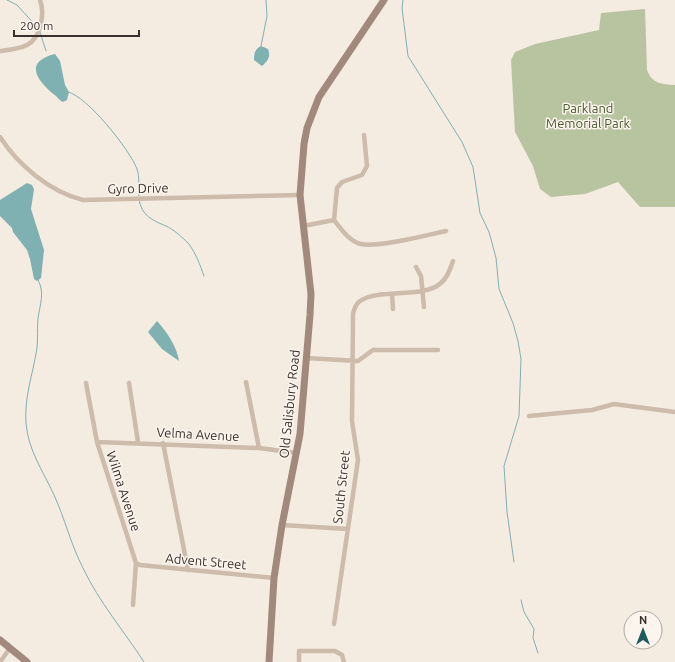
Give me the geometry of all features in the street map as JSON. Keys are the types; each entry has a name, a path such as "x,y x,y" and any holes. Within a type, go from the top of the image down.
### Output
{"main road":[{"name":"Old Salisbury Road","path":"269,662 274,578 282,526 297,453 306,358 310,294 300,195 304,144 312,113 330,79 384,0"},
{"path":"0,640 27,662"}],"street":[{"path":"0,51 22,47 32,41 41,20 42,8 40,0"},
{"path":"364,135 367,166 362,175 342,182 337,188 334,220 348,237 361,244 382,243 446,231"},
{"name":"Gyro Drive","path":"0,137 9,150 35,174 68,197 83,200 300,195"},
{"path":"303,226 334,220"},
{"path":"393,309 392,294 433,288 443,282 453,261"},
{"path":"416,267 421,276 424,306"},
{"name":"South Street","path":"334,624 358,452 352,421 353,314 356,305 360,301 369,297 392,294"},
{"path":"306,358 358,361 373,350 438,350"},
{"path":"246,382 260,448"},
{"name":"Wilma Avenue","path":"86,383 97,442 136,563 133,605"},
{"path":"129,384 138,442"},
{"path":"529,416 592,410 614,404 675,412"},
{"name":"Velma Avenue","path":"97,442 138,442 260,448 297,453"},
{"path":"163,443 188,570"},
{"path":"282,526 348,529"},
{"name":"Advent Street","path":"136,563 140,565 274,578"},
{"path":"0,662 10,648"},
{"path":"299,662 299,651 335,651 342,654 344,662"}],"green space":[{"name":"Parkland Memorial Park","path":"645,9 647,70 649,75 655,81 662,84 675,85 675,207 640,207 618,182 585,194 551,197 540,189 533,166 515,132 511,60 515,52 535,44 599,30 601,13"}],"water":[{"path":"261,46 268,49 269,54 267,60 262,66 254,60 254,55 257,48"},
{"path":"55,54 60,61 65,85 69,92 67,100 63,102 44,85 36,73 36,67 39,62"},
{"path":"27,183 32,185 34,189 31,209 44,250 41,278 37,281 34,279 27,250 13,232 12,228 0,216 0,200"},
{"path":"157,321 171,340 179,361 162,349 148,332"}],"waterway":[{"path":"7,0 17,5 37,27"},
{"path":"261,46 267,16 266,0"},
{"path":"403,0 402,8 408,56 462,142 473,167 480,213 489,232 496,258 499,289 513,323 518,341 521,359 519,416 504,466 507,512 514,562"},
{"path":"40,32 46,51"},
{"path":"68,92 86,103 96,113 117,137 133,160 138,172 139,196"},
{"path":"139,200 140,205 148,217 172,229 188,243 196,255 204,276"},
{"path":"38,280 42,294 38,318 37,348 26,404 27,433 33,451 54,495 75,550 89,581 144,662"},
{"path":"521,600 524,612 534,629 533,638 538,653"}]}
